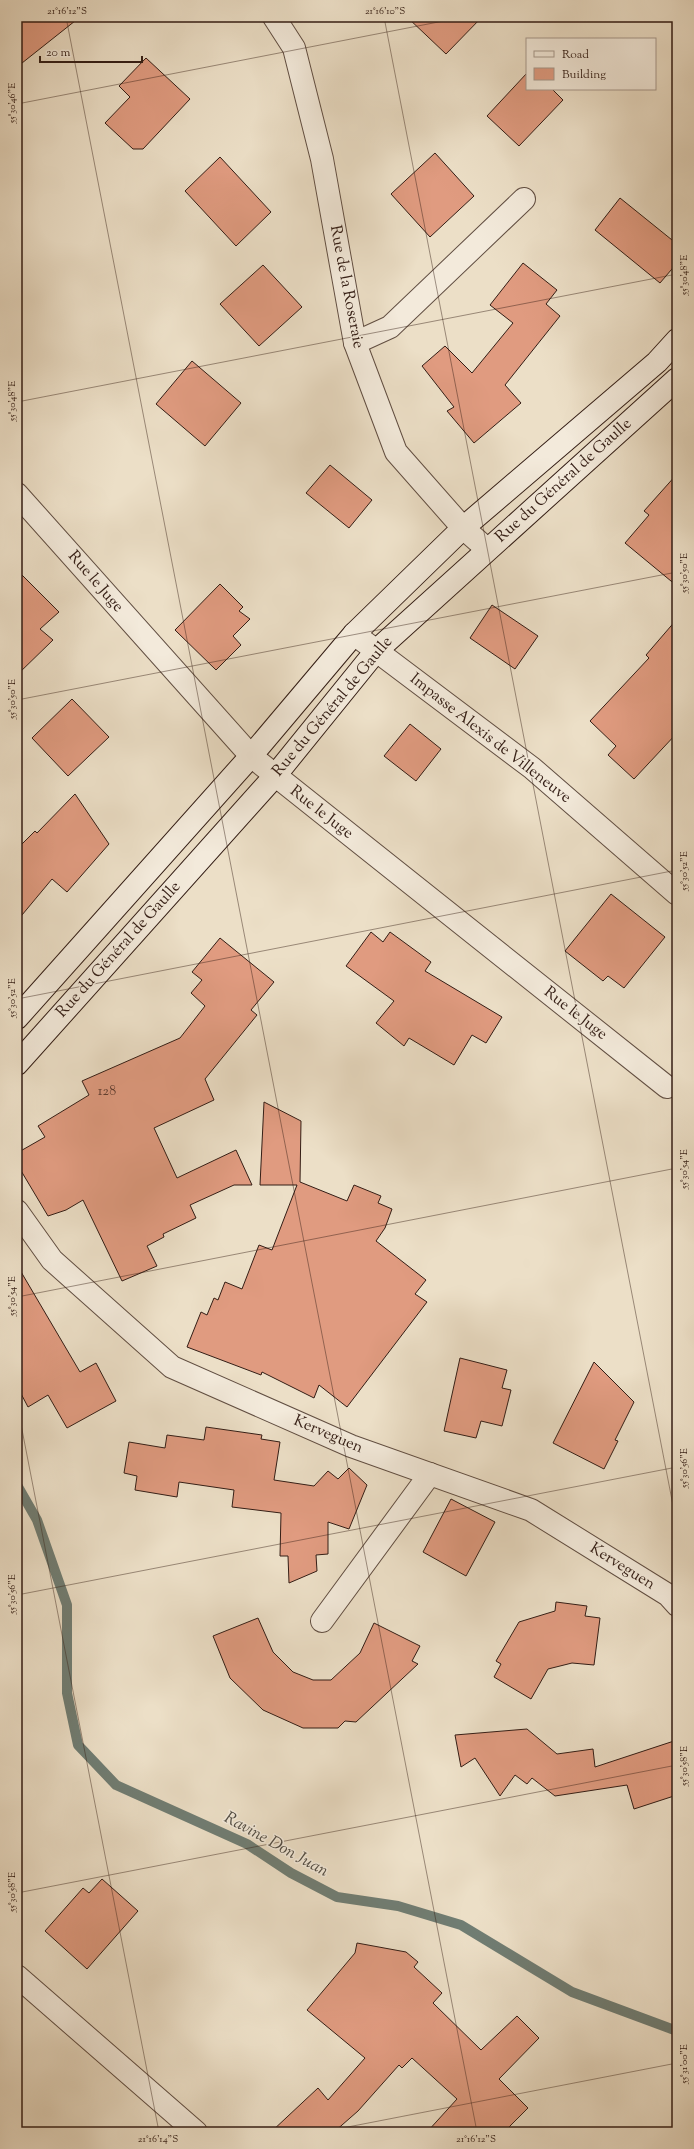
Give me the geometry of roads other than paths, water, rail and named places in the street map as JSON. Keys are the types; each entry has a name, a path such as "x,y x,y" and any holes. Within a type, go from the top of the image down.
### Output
{"street":[{"name":"Rue de la Roseraie","path":"274,17 294,48 322,159 355,343 396,452 463,528 487,550"},
{"path":"355,343 390,327 524,199"},
{"name":"Rue du Général de Gaulle","path":"17,1018 250,756 354,634 463,528 657,362 677,340"},
{"path":"657,362 677,381"},
{"name":"Rue du Général de Gaulle","path":"17,1064 274,777 376,651 677,381"},
{"name":"Rue le Juge","path":"17,494 250,756 274,777 667,1087"},
{"name":"Impasse Alexis de Villeneuve","path":"354,634 532,768 677,894"},
{"name":"Kerveguen","path":"17,1211 52,1260 172,1367 351,1446 530,1510 668,1595 677,1604"},
{"path":"322,1621 430,1474"},
{"path":"17,1976 196,2132"}],"waterway":[{"name":"Ravine Don Juan","path":"17,1485 37,1520 67,1605 67,1693 78,1745 116,1785 247,1844 291,1873 337,1897 398,1906 461,1925 572,1992 677,2031"}]}
